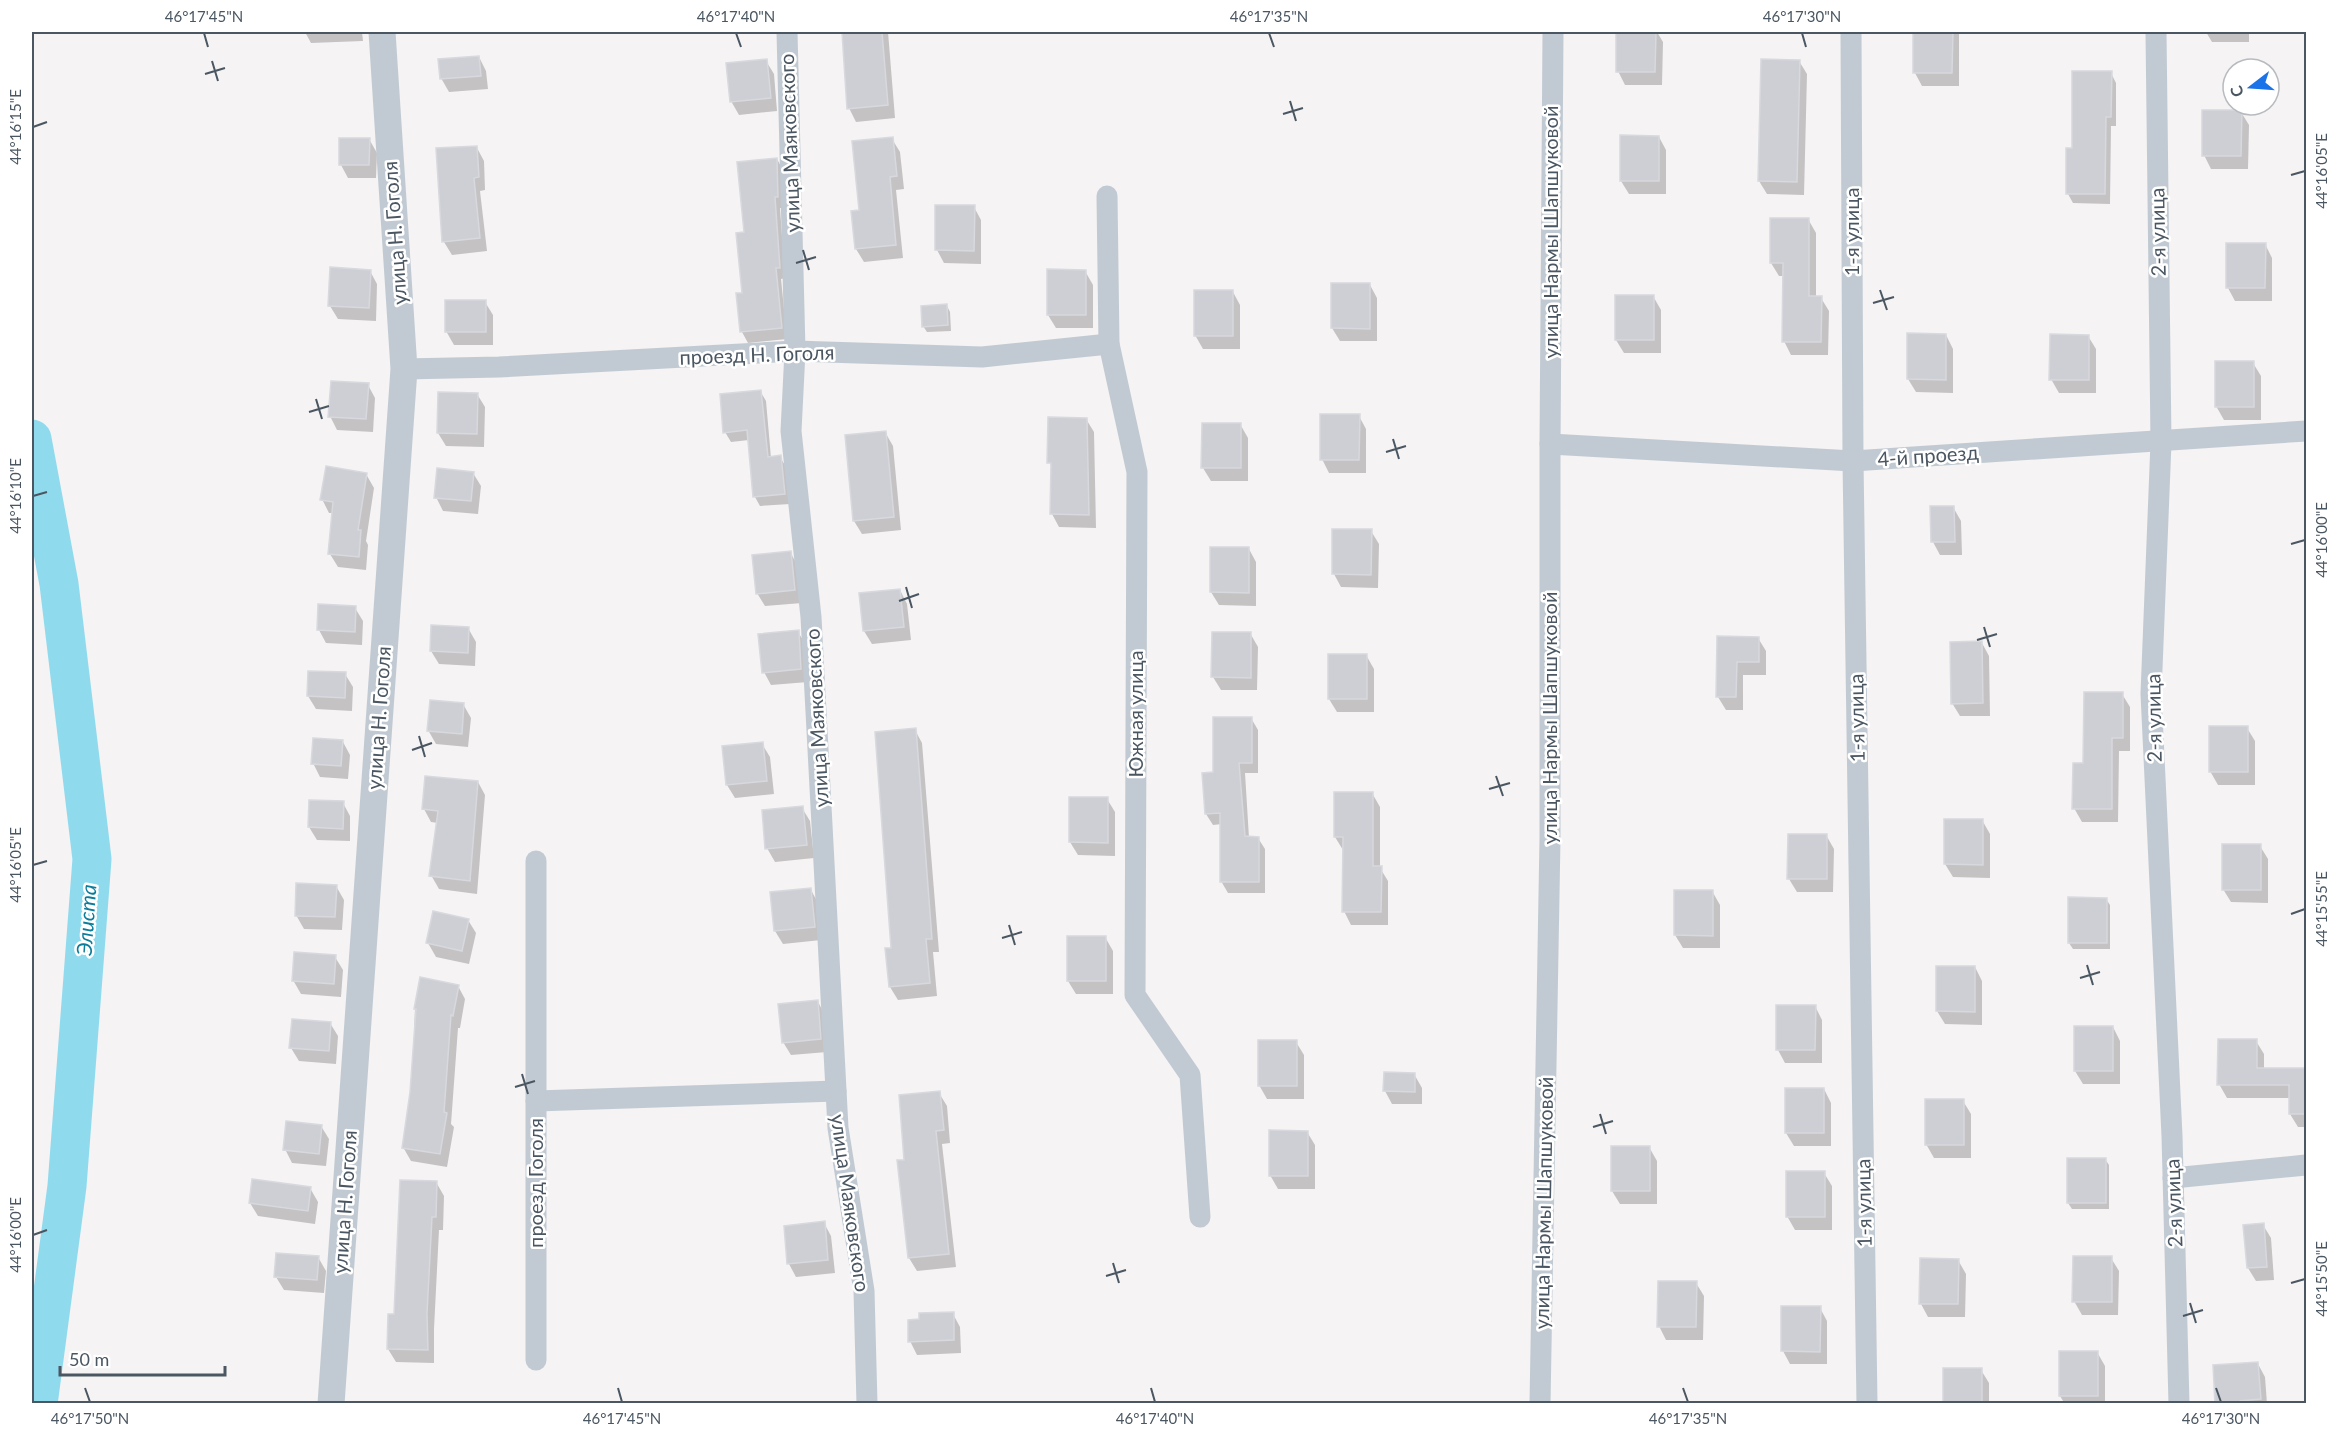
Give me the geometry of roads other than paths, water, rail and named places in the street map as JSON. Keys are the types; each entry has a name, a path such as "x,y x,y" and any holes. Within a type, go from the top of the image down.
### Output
{"street":[{"name":"улица Н. Гоголя","path":"331,1404 404,369 382,32"},
{"name":"улица Маяковского","path":"787,32 795,351 791,430 811,617 838,1128 864,1291 867,1404"},
{"name":"улица Нармы Шапшуковой","path":"1540,1404 1550,838 1553,32"},
{"name":"1-я улица","path":"1851,32 1853,461 1867,1404"},
{"name":"2-я улица","path":"2156,32 2161,442 2151,694 2174,1178 2179,1404"},
{"name":"Южная улица","path":"1107,196 1109,344 1137,472 1135,994 1191,1075 1200,1217"},
{"name":"проезд Н. Гоголя","path":"404,369 499,367 795,351 982,357 1109,344"},
{"name":"4-й проезд","path":"1550,444 1853,461 2307,431"},
{"name":"проезд Гоголя","path":"536,861 536,1360"},
{"path":"536,1101 836,1090"},
{"path":"2174,1178 2307,1165"}],"waterway":[{"name":"Элиста","path":"32,439 59,584 92,859 67,1186 38,1404"}]}
